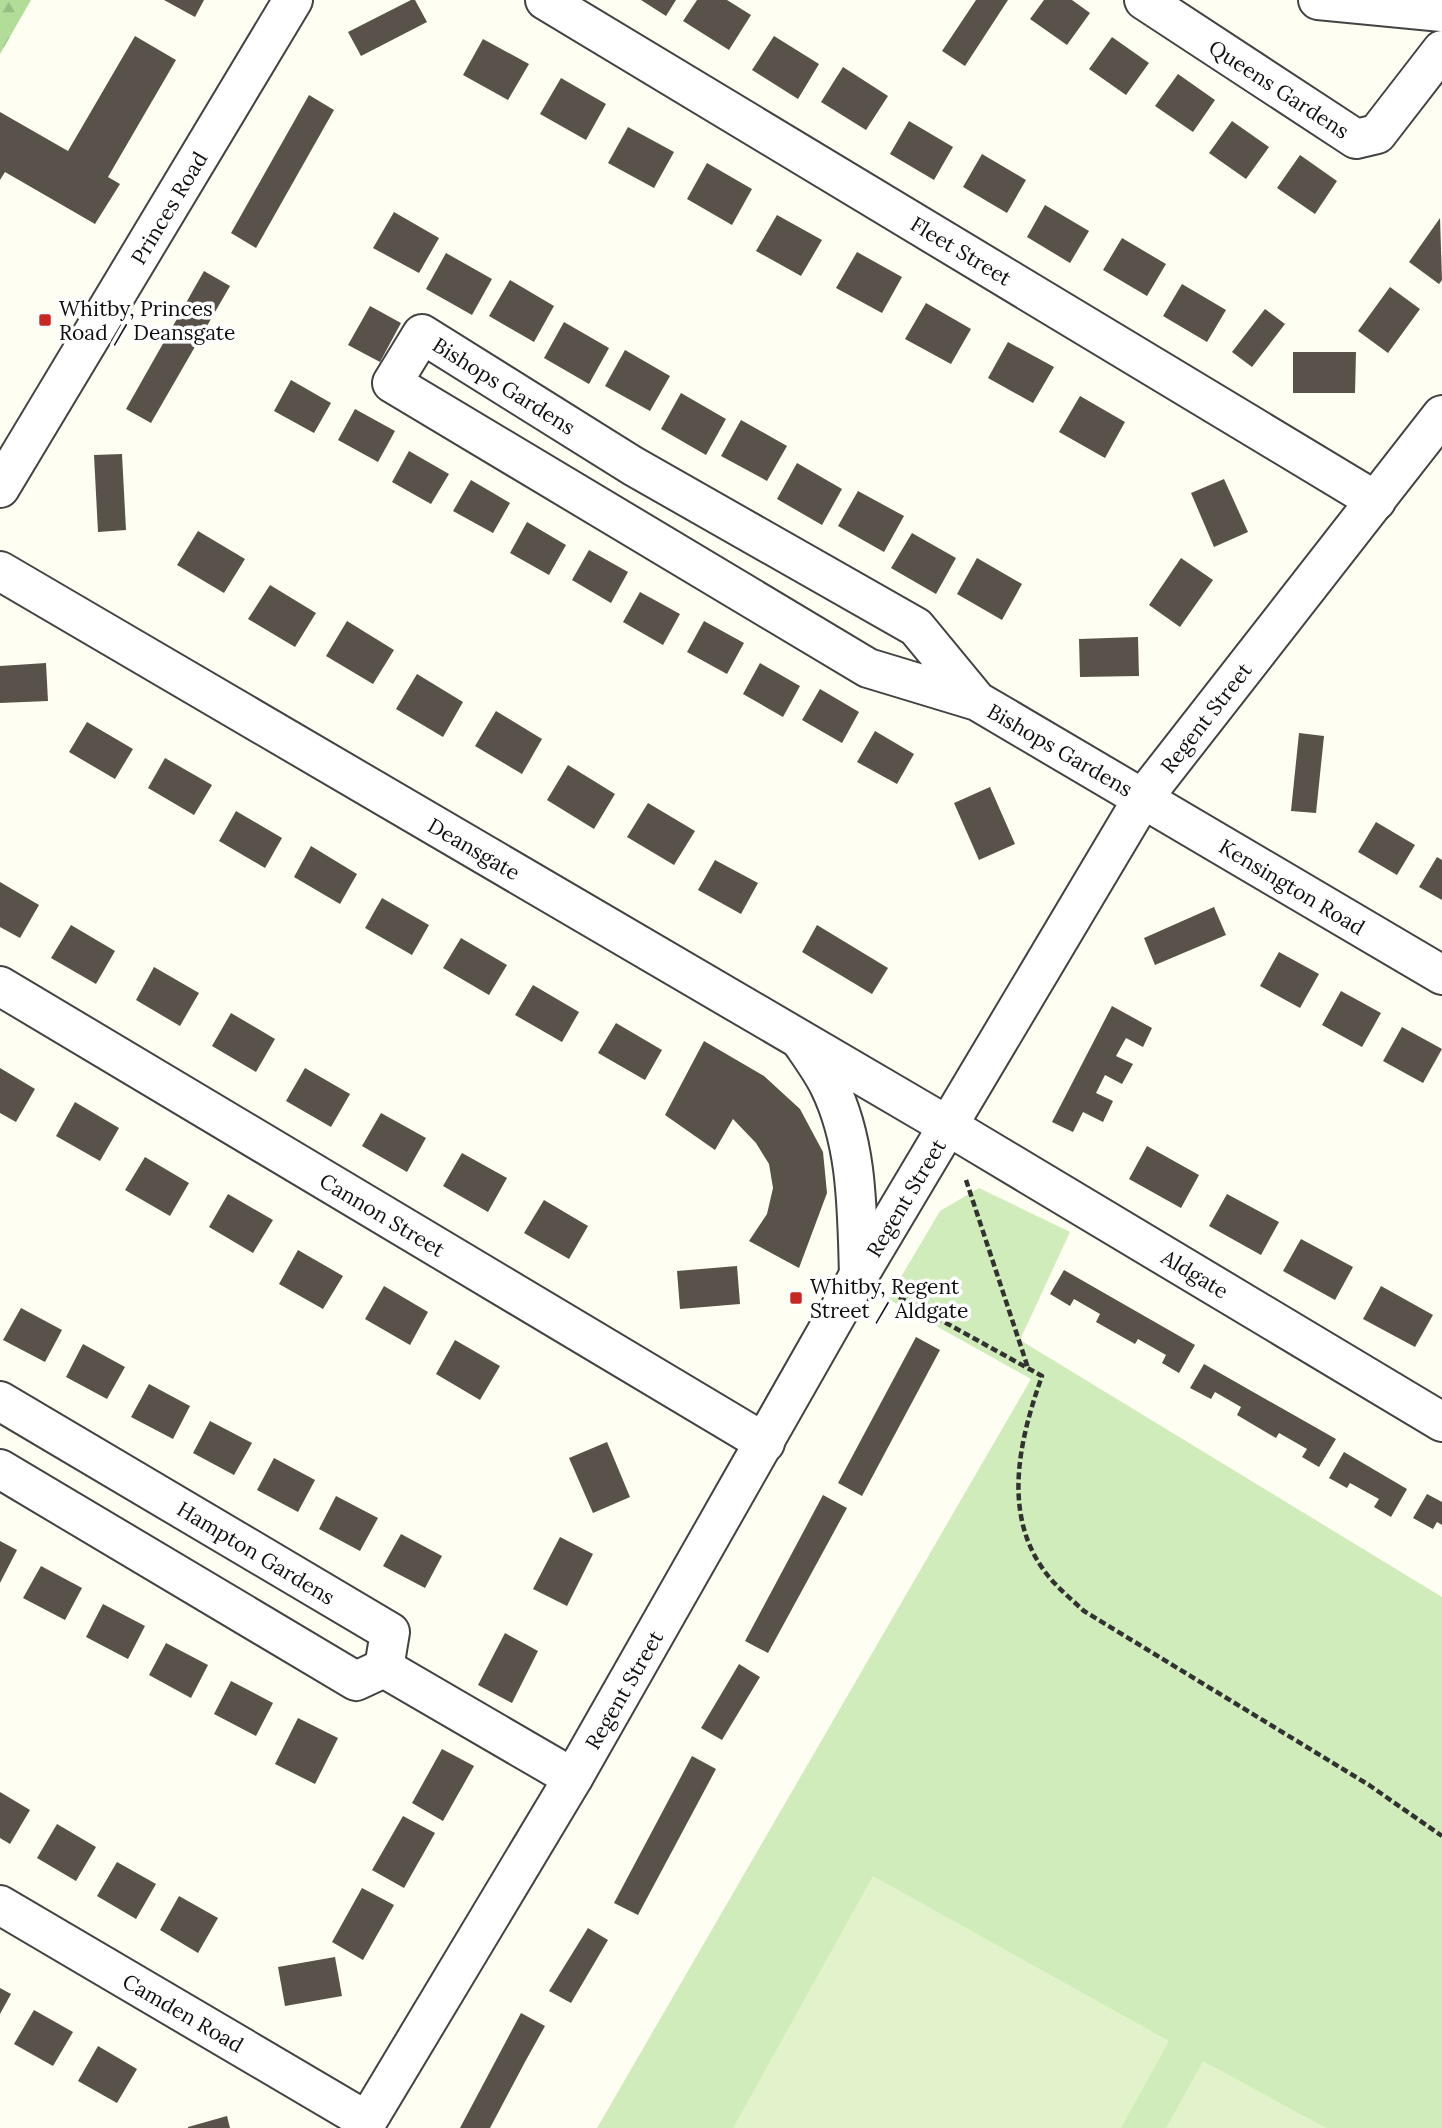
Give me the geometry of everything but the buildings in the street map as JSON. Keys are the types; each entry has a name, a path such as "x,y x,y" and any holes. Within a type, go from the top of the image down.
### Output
{"street":[{"name":"Princes Road","path":"0,488 293,0"},
{"name":"Fleet Street","path":"545,0 1376,501"},
{"name":"Queens Gardens","path":"1144,0 1356,139 1377,134 1439,61"},
{"path":"1318,0 1442,12"},
{"name":"Bishops Gardens","path":"977,701 916,627 633,466 422,334 392,383 868,668 977,701 1143,798"},
{"name":"Regent Street","path":"365,2125 573,1778 859,1275 1143,798 1442,415"},
{"path":"605,512 633,466"},
{"name":"Deansgate","path":"0,571 948,1126"},
{"name":"Kensington Road","path":"1143,798 1442,975"},
{"name":"Cannon Street","path":"0,986 765,1443"},
{"path":"800,1039 829,1085 847,1134 856,1179 859,1275"},
{"name":"Aldgate","path":"948,1126 1442,1422"},
{"name":"Hampton Gardens","path":"0,1401 390,1632 384,1668"},
{"path":"63,1507 92,1455"},
{"path":"0,1469 356,1681 384,1668 573,1778"},
{"name":"Camden Road","path":"0,1905 365,2125"}],"path":[{"path":"948,1126 1028,1369"},
{"path":"859,1275 1042,1377 1024,1435 1017,1494 1024,1533 1042,1568 1061,1590 1084,1611 1369,1785 1442,1836"}],"green space":[{"path":"0,0 31,0 0,54"},
{"path":"979,1188 1070,1232 1020,1340 1442,1597 1442,2128 597,2128 1031,1379 888,1299 940,1211"},
{"path":"873,1876 1169,2041 1121,2128 733,2128"},
{"path":"1203,2061 1326,2128 1166,2128"}],"place":[{"name":"Whitby, Princes Road / Deansgate","path":"45,320"},
{"name":"Whitby, Regent Street / Aldgate","path":"796,1298"}]}
